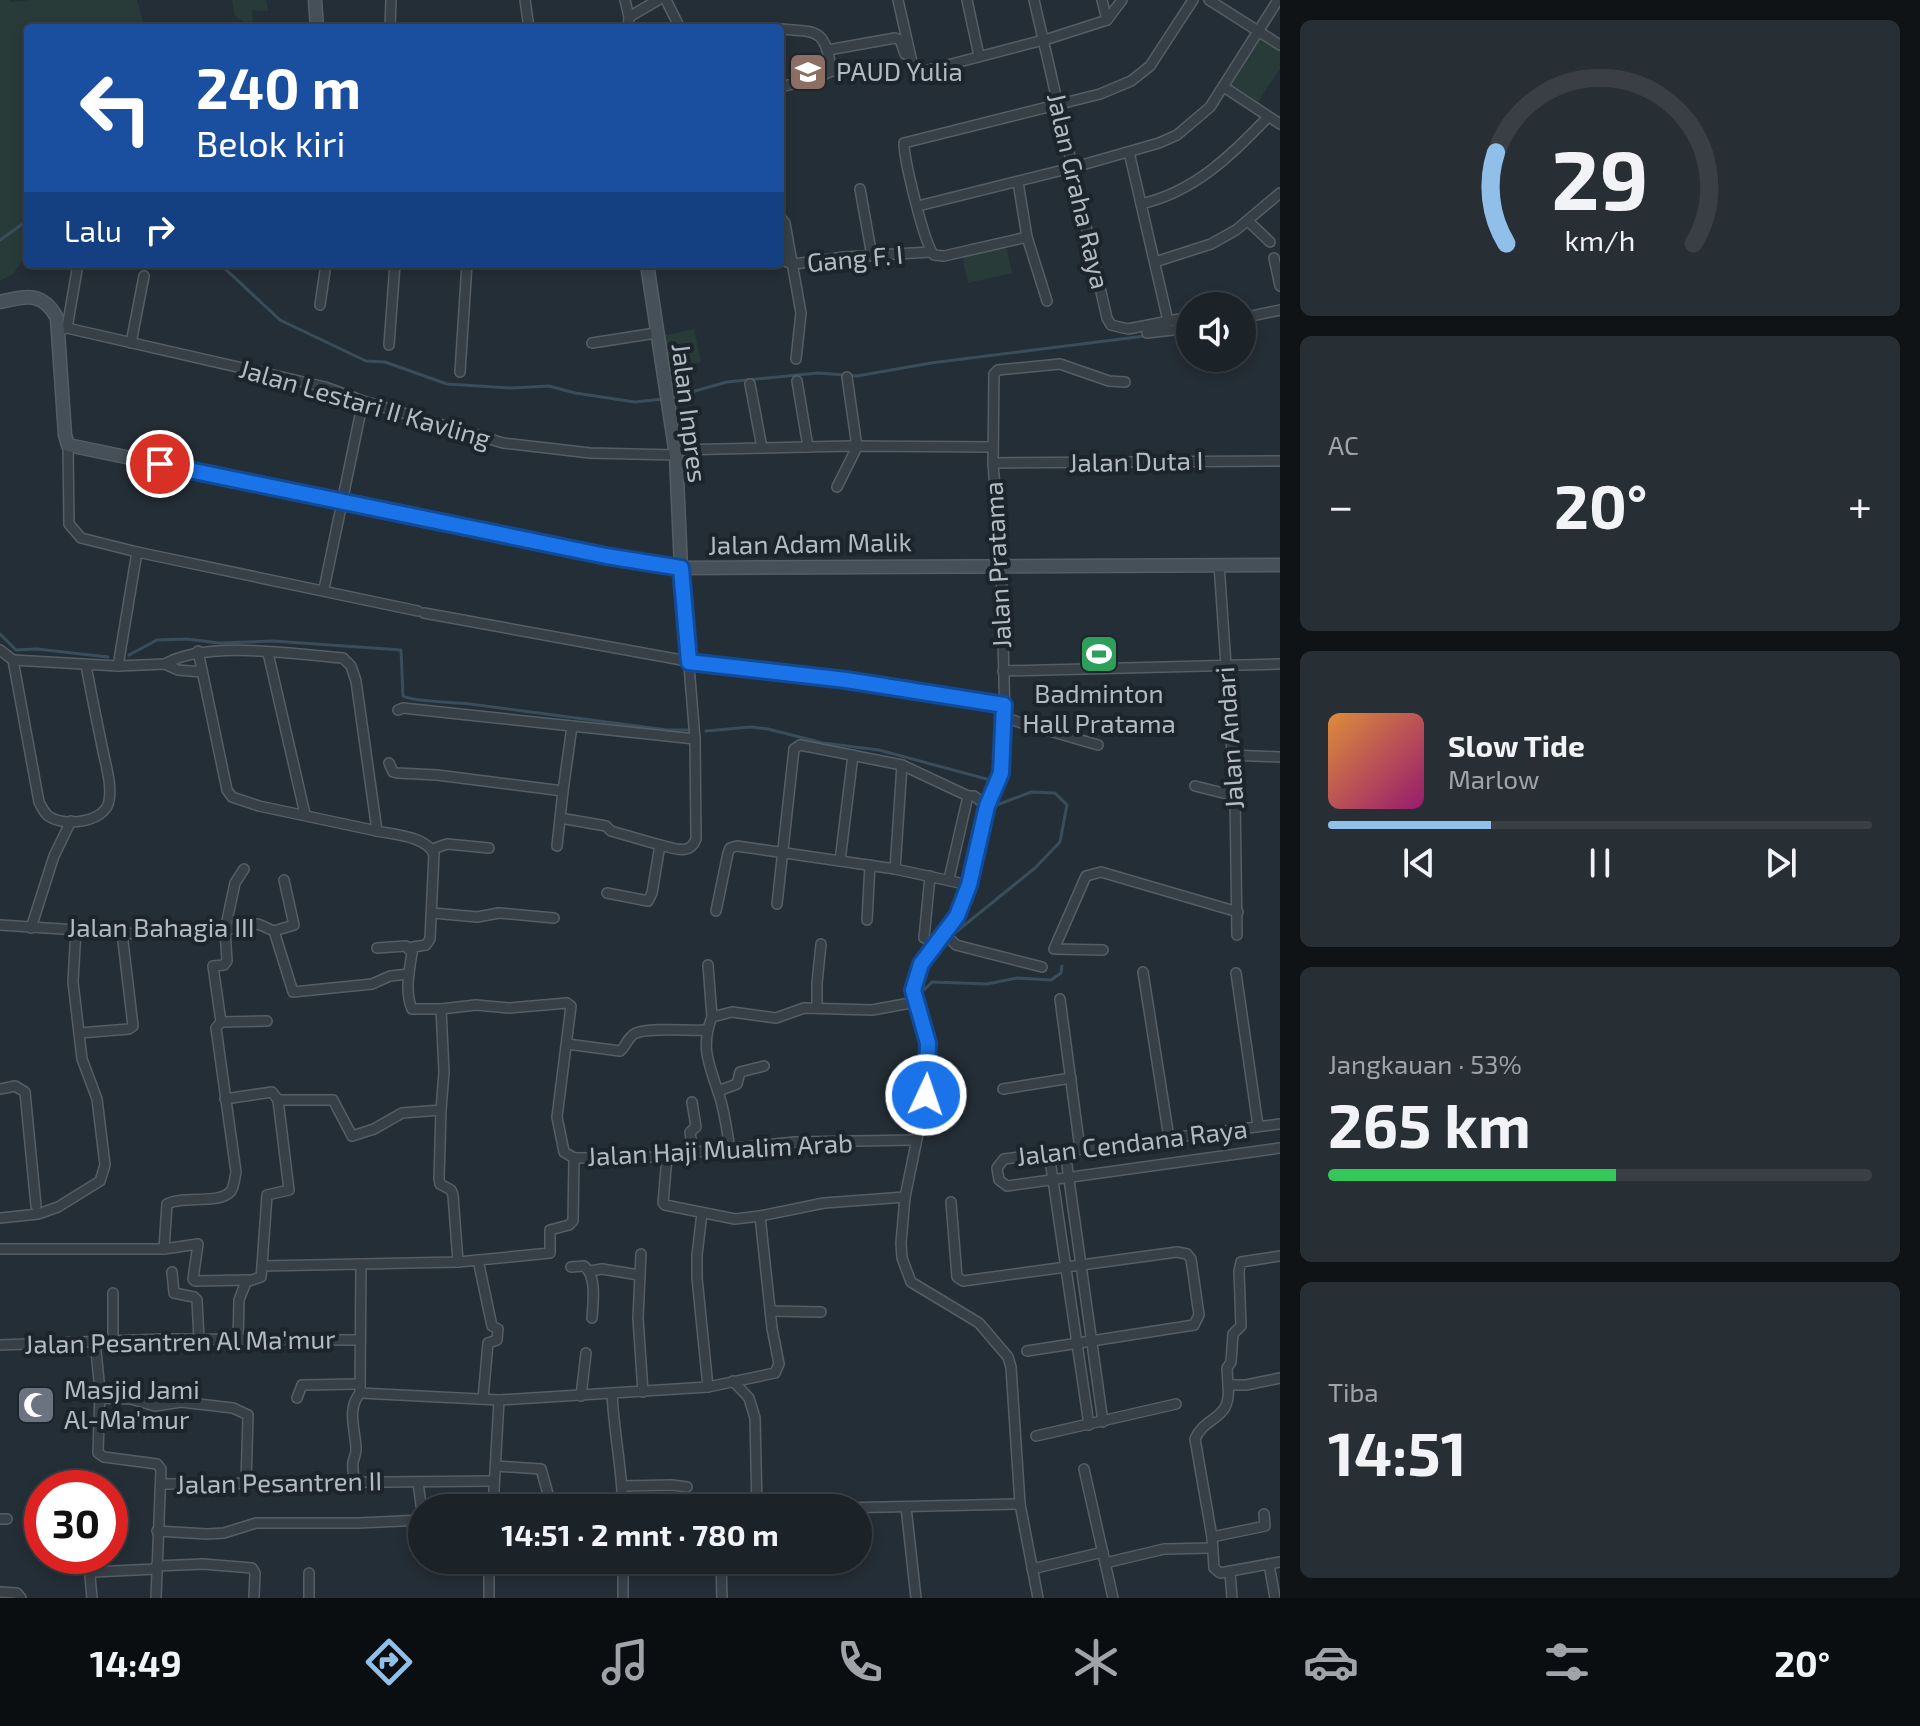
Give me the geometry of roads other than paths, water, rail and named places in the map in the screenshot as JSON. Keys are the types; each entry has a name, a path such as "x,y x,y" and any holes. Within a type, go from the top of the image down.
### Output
{"street":[{"path":"315,0 317,24"},
{"path":"390,24 391,0"},
{"path":"525,0 528,24"},
{"path":"625,0 628,23"},
{"path":"628,23 658,0"},
{"path":"666,0 678,24"},
{"path":"898,0 913,69"},
{"path":"967,0 979,56"},
{"name":"Jalan Graha Raya","path":"1034,0 1075,167 1107,318 1111,325 1128,329 1168,321"},
{"path":"1102,0 1107,20"},
{"path":"828,50 898,38 910,66 921,72 1107,20 1122,0"},
{"path":"930,252 904,147 906,141 1059,105 1100,94 1131,81 1150,66 1193,0"},
{"path":"1209,0 1280,45"},
{"path":"918,206 1075,167 1177,135 1201,116 1224,87 1278,0"},
{"path":"784,29 814,31 828,50 832,71"},
{"path":"784,86 832,71 875,71"},
{"path":"1224,87 1280,124"},
{"path":"1141,204 1178,192 1204,176 1223,162 1268,117"},
{"path":"1129,152 1168,321 1176,320"},
{"path":"1018,182 1027,237 1047,301"},
{"path":"860,189 872,256"},
{"path":"1155,262 1211,244 1248,221 1280,193"},
{"path":"1248,221 1270,242"},
{"path":"784,222 801,313 796,359"},
{"name":"Gang F. I","path":"784,261 794,264 930,252 944,256 1027,237"},
{"path":"1274,258 1280,286"},
{"path":"77,268 63,329 69,524 81,538 421,612 689,662 846,680 1004,705"},
{"path":"320,305 325,268"},
{"path":"389,345 395,268"},
{"path":"460,372 467,268"},
{"name":"Jalan Inpres","path":"648,268 675,453 681,568"},
{"path":"131,343 144,276"},
{"path":"0,302 24,297 44,301 50,305 63,329"},
{"path":"1256,315 1280,310"},
{"name":"Jalan Lestari II Kavling","path":"63,329 325,387 503,443 590,453 808,447 993,447"},
{"path":"1147,333 1176,330"},
{"path":"592,343 656,333"},
{"path":"993,359 998,370 1060,364 1109,381 1125,382"},
{"name":"Jalan Pratama","path":"998,370 992,380 1005,718 1001,773 987,806 969,885 957,916 921,964 914,983 928,1043 926,1095 905,1197 902,1258 911,1282 979,1323 1008,1357 1020,1504 1038,1598"},
{"path":"837,487 857,447 847,377"},
{"path":"797,381 808,447"},
{"path":"750,384 762,448"},
{"path":"324,589 363,401"},
{"name":"Jalan Adam Malik","path":"68,445 606,556 681,568 1280,565"},
{"name":"Jalan Duta I","path":"993,463 1280,461"},
{"path":"118,666 137,552"},
{"name":"Jalan Andari","path":"1219,564 1235,796 1237,935"},
{"path":"560,818 606,826 611,831 660,845 688,849 696,839 695,739 681,568"},
{"path":"0,650 13,660 118,666 165,664 198,651 343,658 351,666 356,681 377,831"},
{"path":"198,651 227,790 232,797 259,806 410,838 433,849 447,844 489,848"},
{"path":"268,653 305,814"},
{"path":"13,660 39,802 49,817 71,821 98,817 109,801 108,776 86,665"},
{"path":"165,664 178,670 202,672"},
{"path":"1003,671 1280,664"},
{"path":"398,710 435,711 695,739"},
{"path":"1005,718 1098,745"},
{"path":"557,846 572,726"},
{"path":"777,904 794,749 800,745 902,765 974,796 987,806"},
{"path":"840,861 853,755"},
{"path":"1232,755 1280,757"},
{"path":"389,763 393,772 397,773 563,791"},
{"path":"895,869 902,765"},
{"path":"1195,786 1235,796"},
{"path":"949,879 968,796"},
{"path":"31,928 54,856 71,821"},
{"path":"607,893 648,901 660,845"},
{"path":"716,911 730,848 737,846 895,869 969,885"},
{"path":"262,1266 458,1262 550,1253 550,1230 573,1221 574,1158 564,1152 557,1117 572,1008 567,1003 509,1008 476,1005 412,1009 409,1004 413,946 429,942 433,913 433,849"},
{"path":"867,920 870,865"},
{"path":"164,1249 166,1208 170,1201 210,1199 232,1191 236,1172 216,1028 221,1022 213,966 224,965 227,961 225,930 235,883 244,869"},
{"path":"1103,950 1054,949 1086,876 1091,873 1101,872 1238,912"},
{"path":"924,938 930,876"},
{"path":"284,880 294,925 274,931 295,993 372,984 390,976 409,974"},
{"path":"433,913 477,917 499,913 554,918"},
{"name":"Jalan Bahagia III","path":"0,925 122,933 225,930 258,924 274,931"},
{"path":"0,1218 38,1214 58,1207 100,1181 105,1165 97,1099 82,1059 73,982 76,929"},
{"path":"943,932 956,945 1042,967"},
{"path":"79,1033 129,1029 133,1026 122,933"},
{"path":"817,1008 821,944"},
{"path":"377,948 406,946 412,953"},
{"path":"708,965 712,1017 705,1048 730,1149"},
{"path":"1143,972 1169,1138"},
{"path":"1236,973 1258,1126"},
{"path":"1060,999 1080,1149"},
{"path":"712,1017 732,1012 776,1018 792,1010 872,1010 916,1002"},
{"path":"441,1009 444,1072 439,1179 440,1184 451,1190 453,1195 458,1262"},
{"path":"221,1022 267,1021"},
{"path":"567,1044 620,1051 632,1036 642,1032 707,1030"},
{"path":"718,1091 737,1084 740,1072 764,1066"},
{"path":"1003,1089 1071,1078"},
{"path":"0,1089 15,1086 25,1092 36,1206"},
{"path":"0,1249 164,1249 178,1245 200,1245 195,1281 261,1277 267,1195 286,1192 290,1187 278,1100 272,1092 225,1099"},
{"path":"278,1100 333,1100 352,1136 374,1129 402,1113 441,1110"},
{"path":"692,1102 696,1127 690,1132 693,1152"},
{"name":"Jalan Cendana Raya","path":"1280,1124 1004,1159 997,1168 999,1180 1007,1186 1280,1148"},
{"name":"Jalan Haji Mualim Arab","path":"574,1158 667,1157 795,1142 915,1140"},
{"path":"1065,1151 1103,1422"},
{"path":"1049,1153 1089,1425"},
{"path":"667,1157 663,1203 735,1219 824,1203 905,1197"},
{"path":"951,1202 957,1277 963,1281 1177,1252 1183,1252 1191,1259 1199,1315 1194,1325 1027,1351"},
{"path":"702,1213 697,1278 708,1387"},
{"path":"297,1398 302,1385 499,1400 581,1396 708,1387 775,1373 778,1370 760,1216"},
{"path":"641,1254 638,1318 643,1392"},
{"path":"1280,1256 1241,1262 1241,1326 1233,1334 1231,1362 1227,1368 1229,1394 1219,1417 1198,1431 1195,1439 1212,1537 1214,1568 1220,1573 1280,1562"},
{"path":"478,1260 492,1326 498,1329 497,1340 488,1343 483,1399"},
{"path":"354,1481 356,1444 352,1418 354,1400 360,1389 357,1264"},
{"path":"571,1267 584,1266 590,1271 592,1318"},
{"path":"590,1271 602,1269 639,1275"},
{"path":"172,1272 174,1293 197,1300 199,1340"},
{"path":"238,1342 239,1300 244,1284 249,1280"},
{"path":"113,1293 113,1341"},
{"path":"770,1311 821,1312"},
{"name":"Jalan Pesantren Al Ma'mur","path":"0,1345 95,1341 360,1340"},
{"path":"95,1341 100,1398 100,1456 157,1464 161,1469 156,1598"},
{"path":"581,1396 586,1353"},
{"path":"1228,1385 1246,1385 1280,1378"},
{"path":"733,1381 749,1398 755,1418 757,1494"},
{"path":"612,1394 622,1494"},
{"path":"100,1398 131,1399 155,1406 181,1402 244,1412 248,1415 246,1484"},
{"path":"492,1494 499,1400"},
{"path":"1036,1436 1176,1404"},
{"path":"496,1466 541,1469 548,1494"},
{"path":"1084,1469 1113,1598"},
{"name":"Jalan Pesantren II","path":"161,1484 492,1481"},
{"path":"418,1482 420,1494"},
{"path":"622,1486 687,1487"},
{"path":"872,1508 1020,1504"},
{"path":"906,1507 916,1598"},
{"path":"1212,1537 1265,1526 1264,1514"},
{"path":"157,1531 207,1534 224,1533 256,1523 408,1521"},
{"path":"1032,1569 1164,1549 1211,1548"},
{"path":"92,1598 90,1585 93,1572 203,1564 252,1568 255,1573 254,1596"},
{"path":"1269,1564 1275,1598"},
{"path":"1230,1572 1232,1598"},
{"path":"309,1573 309,1598"},
{"path":"489,1574 489,1598"},
{"path":"623,1574 623,1598"},
{"path":"721,1574 722,1598"},
{"path":"0,1592 17,1593 21,1598"}],"waterway":[{"path":"0,240 24,223"},
{"path":"224,268 280,320 366,361 385,362 447,384 511,388 549,386 635,402 663,399"},
{"path":"670,398 727,382 818,373 857,376 931,363 1145,336"},
{"path":"0,634 16,650 37,649 108,657"},
{"path":"129,655 157,640 187,639 219,643 273,641 401,650 403,696 408,698 667,730 690,730"},
{"path":"706,731 750,727 768,729 823,743 879,750 994,781"},
{"path":"956,932 1035,868 1060,842 1067,805 1055,793 1031,792 997,805"},
{"path":"934,952 946,941"},
{"path":"922,976 924,990 932,982 987,984 1017,978 1051,980 1061,973 1062,966"}],"place":[{"name":"PAUD Yulia","path":"808,72"},
{"name":"Badminton Hall Pratama","path":"1099,654"},
{"name":"Masjid Jami Al-Ma'mur","path":"36,1405"}]}
